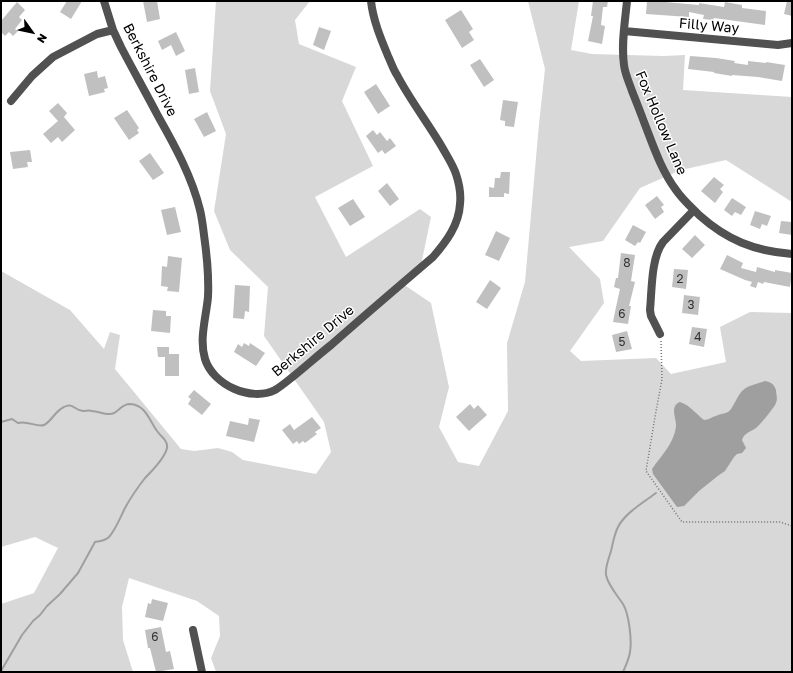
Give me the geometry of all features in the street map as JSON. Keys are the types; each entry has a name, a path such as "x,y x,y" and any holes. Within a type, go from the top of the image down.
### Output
{"street":[{"name":"Berkshire Drive","path":"104,1 113,30 182,161 201,211 208,263 207,306 203,331 205,361 218,378 230,387 251,394 267,393 276,390 304,368 433,257 452,231 458,216 460,204 456,174 436,137 396,74 377,26 372,10 372,1"},
{"name":"Fox Hollow Lane","path":"627,1 623,56 626,75 659,158 676,191 694,210 717,230 742,243 770,251 792,254"},
{"path":"11,101 32,76 53,57 97,34 113,30"},
{"name":"Filly Way","path":"624,31 778,45 792,43"},
{"path":"660,334 651,316 650,310 656,256 663,242 694,210"},
{"path":"193,630 202,672"}],"path":[{"path":"660,334 662,379 646,471 682,522 780,522 792,526"}],"shaded area":[{"path":"216,1 310,1 295,20 299,44 356,67 342,101 373,166 315,197 346,257 420,209 431,217 420,270 403,284 431,303 449,387 439,427 458,462 479,466 508,411 507,343 525,282 545,69 528,1 579,1 571,50 592,54 663,56 685,55 683,90 792,97 792,202 726,160 681,170 640,188 603,241 569,247 600,279 604,303 570,351 581,361 656,358 671,374 726,362 720,327 750,312 792,313 792,672 216,672 211,658 220,636 219,616 197,601 129,578 122,607 123,640 133,672 1,672 1,604 34,593 58,548 35,537 1,547 1,271 70,310 104,349 110,332 120,335 115,369 181,449 194,451 218,448 232,452 243,460 316,474 331,452 324,422 264,336 268,287 230,250 214,211 226,134 210,91"},
{"path":"765,381 774,386 777,401 773,409 761,424 746,434 743,438 742,440 746,448 742,453 737,454 734,457 725,471 699,491 684,506 677,507 653,474 652,469 667,449 675,433 675,406 680,402 684,403 704,420 707,420 728,412 744,389"}],"building":[{"path":"67,1 82,1 71,19 60,12"},
{"path":"143,1 157,1 160,19 147,22"},
{"path":"593,1 608,1 607,7 603,7 601,25 605,26 602,44 588,41 593,16 591,16"},
{"path":"647,1 665,1 699,5 699,3 724,7 725,2 742,5 742,8 766,11 765,25 714,18 713,20 703,19 704,15 689,12 689,17 646,14"},
{"path":"787,1 792,1 792,16 784,14"},
{"path":"17,2 25,10 19,17 22,20 15,29 18,31 13,36 9,32 5,36 1,32 1,21"},
{"path":"461,10 473,29 469,32 474,40 462,48 445,20"},
{"path":"319,27 331,31 324,50 313,45"},
{"path":"176,32 185,51 176,56 171,45 162,50 158,41"},
{"path":"690,56 716,58 748,65 748,61 785,65 782,81 758,77 732,76 688,69"},
{"path":"480,59 494,80 484,87 470,65"},
{"path":"195,68 199,92 189,94 185,70"},
{"path":"97,71 98,78 105,76 108,88 104,89 105,92 89,96 84,74"},
{"path":"376,84 390,106 378,114 364,92"},
{"path":"503,100 518,102 514,127 505,126 505,121 500,120"},
{"path":"58,103 67,113 64,117 75,130 62,142 58,137 51,143 43,134 58,121 49,111"},
{"path":"127,110 139,128 137,130 139,133 129,140 114,118"},
{"path":"207,112 216,131 204,137 194,119"},
{"path":"373,130 377,135 380,132 387,141 390,138 396,146 385,154 382,150 378,153 366,136"},
{"path":"30,150 32,162 27,162 28,167 13,169 10,152"},
{"path":"150,153 164,173 153,180 139,161"},
{"path":"501,172 510,172 509,194 504,193 504,197 489,197 489,187 494,188 495,178 500,178"},
{"path":"714,177 724,185 720,189 723,192 715,203 701,191"},
{"path":"387,183 399,199 390,206 378,191"},
{"path":"657,196 664,205 661,207 664,212 655,219 645,205"},
{"path":"732,198 746,207 741,215 735,212 732,216 724,210"},
{"path":"353,199 365,217 350,226 338,208"},
{"path":"175,207 181,232 167,235 161,210"},
{"path":"755,211 771,216 767,226 762,224 760,229 750,225"},
{"path":"781,221 792,222 792,235 779,233"},
{"path":"633,225 646,232 640,243 638,242 635,246 625,240"},
{"path":"496,231 510,238 499,261 485,255"},
{"path":"695,235 705,245 692,258 682,249"},
{"path":"621,253 635,255 631,281 635,282 629,306 631,306 628,324 613,322 620,289 614,287 616,278 618,278"},
{"path":"727,255 743,263 741,268 756,272 757,267 775,272 775,270 792,273 790,287 764,282 763,284 758,282 756,288 750,286 752,282 720,269"},
{"path":"168,256 182,258 179,292 167,291 168,287 161,286 162,266 167,267"},
{"path":"674,269 688,270 686,289 672,287"},
{"path":"490,280 501,288 487,309 476,302"},
{"path":"235,285 250,286 249,312 245,311 244,319 233,318"},
{"path":"684,295 700,297 698,315 682,313"},
{"path":"153,310 166,311 166,316 171,316 170,333 151,331"},
{"path":"692,327 707,329 704,347 689,344"},
{"path":"627,331 632,349 616,352 612,335"},
{"path":"244,343 249,346 250,343 265,353 256,366 234,352 238,344 242,347"},
{"path":"157,347 169,347 169,354 179,354 179,376 165,376 165,357 158,357"},
{"path":"194,390 211,404 202,415 188,404 191,399 188,397"},
{"path":"470,404 474,409 478,405 487,415 469,431 456,417"},
{"path":"312,417 321,428 315,432 317,434 305,443 303,441 299,444 297,441 293,444 282,430 290,424 294,430"},
{"path":"249,418 260,420 254,442 226,436 230,421 248,425"},
{"path":"152,599 168,603 163,621 145,617 148,603 151,604"},
{"path":"161,627 166,652 170,651 174,669 156,672 150,648 148,648 145,630"}],"waterway":[{"path":"1,422 12,419 18,423 25,422 42,426 46,424 58,411 67,406 72,406 80,411 113,414 127,404 130,404 140,407 143,410 167,445 164,456 135,492 109,537 102,541 95,542 78,573 60,594 33,621 22,635 1,671"},
{"path":"623,672 630,652 630,627 625,608 607,579 607,566 616,533 621,522 635,508 656,493"}]}
